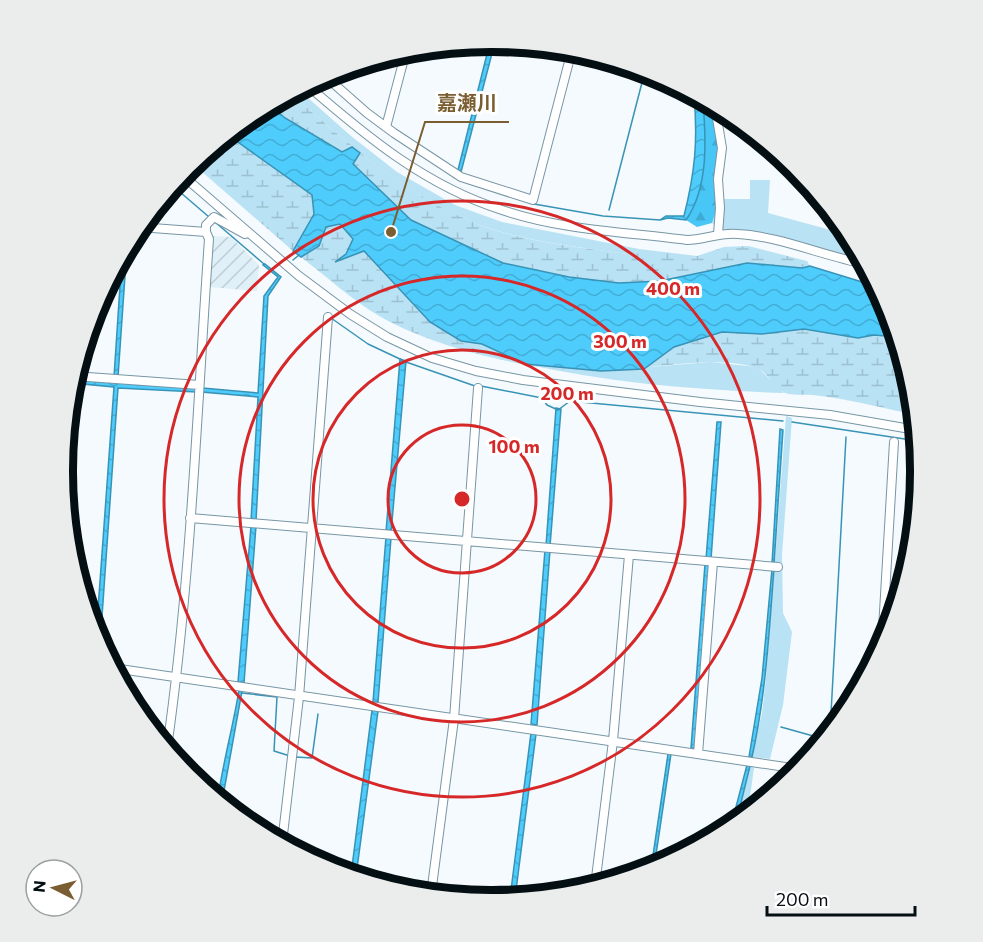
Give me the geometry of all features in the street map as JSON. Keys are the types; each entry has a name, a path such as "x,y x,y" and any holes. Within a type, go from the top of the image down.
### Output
{"street":[{"path":"333,83 386,127 462,177 533,200 569,60"},
{"path":"386,127 403,63"},
{"path":"315,92 401,162 453,192 513,214 567,225 687,240 699,240 718,234 760,237 853,261"},
{"path":"717,119 722,148 718,179 720,208 718,234"},
{"path":"189,182 299,276 366,325 405,346 456,366 568,387 788,410 907,429"},
{"path":"168,736 177,678 190,518 209,239 206,225 214,217 245,234 250,233"},
{"path":"151,228 206,232"},
{"path":"283,834 298,696 328,317"},
{"path":"84,377 199,385"},
{"path":"432,885 454,719 478,388"},
{"path":"884,617 894,442"},
{"path":"190,518 778,567"},
{"path":"596,876 613,741 629,555"},
{"path":"698,754 713,562"},
{"path":"123,670 786,767"}],"shaded area":[{"path":"212,236 231,237 259,265 257,291 209,287"}],"green space":[{"path":"306,96 397,172 455,205 502,222 639,249 634,255 546,242 495,230 438,206 362,154 298,100"},
{"path":"298,100 411,190 465,219 511,235 634,255 639,249 697,256 724,247 748,246 807,261 810,266 865,283 867,285 525,317 338,160 272,115"},
{"path":"704,111 714,117 719,149 717,208 712,223 697,227 686,220 699,193 704,162"},
{"path":"240,137 320,196 312,226 304,240 293,251 201,171"},
{"path":"721,177 723,199 750,199 750,180 770,180 768,213 834,231 851,256 774,235 721,230 712,223 717,208"},
{"path":"340,217 366,245 725,315 885,327 896,363 906,413 817,395 785,393 759,369 737,364 700,362 623,370 579,371 521,364 460,349 404,329 381,317 301,257 319,246 326,227"},
{"path":"710,362 757,367 784,393 654,384 589,376 525,364 601,371"},
{"path":"786,416 792,418 782,555 783,613 792,632 783,705 770,759 752,757 762,713 766,678"},
{"path":"750,766 754,768 750,798 740,808"}],"water":[{"path":"487,52 492,52 461,172 458,170"},
{"path":"695,106 704,111 705,131 704,162 699,193 686,220 668,218 660,220 666,216 684,216 695,156"},
{"path":"278,112 342,152 352,147 360,153 353,164 411,220 503,263 569,277 619,283 660,281 747,263 802,268 810,266 865,283 888,336 874,335 858,338 804,329 762,334 722,332 674,347 644,369 601,371 525,364 482,344 461,341 430,322 364,251 335,262 346,254 353,239 340,224 326,227 319,246 301,257 293,251 314,214 312,195 235,140"},
{"path":"265,264 281,277 268,296 256,521 251,521 258,397 202,392 203,388 258,393 264,296 278,277 263,265"},
{"path":"126,268 118,377 114,377 121,278"},
{"path":"400,359 406,361 391,533 386,532"},
{"path":"83,380 196,388 196,392 118,388 102,622 98,613 114,387 82,384"},
{"path":"556,408 561,409 550,546 546,546"},
{"path":"717,422 721,422 711,559 706,559"},
{"path":"780,429 783,430 774,564 772,564"},
{"path":"251,526 256,526 244,683 238,682"},
{"path":"386,537 391,538 378,702 373,702"},
{"path":"545,550 550,550 537,725 531,724"},
{"path":"705,564 710,564 696,749 691,748"},
{"path":"772,569 774,569 764,687 757,734 752,757 749,757 762,678"},
{"path":"239,690 242,691 224,792 220,789"},
{"path":"372,710 378,711 357,867 352,865"},
{"path":"531,733 536,734 516,889 511,889"},
{"path":"668,754 671,754 656,856 653,858"},
{"path":"747,765 750,766 740,808 735,811"}],"waterway":[{"path":"609,210 642,81"},
{"path":"377,125 388,133"},
{"path":"468,183 521,200"},
{"path":"180,192 209,217"},
{"path":"534,204 603,216 660,220"},
{"path":"215,222 264,264"},
{"path":"293,260 299,255"},
{"path":"331,318 368,344 402,360"},
{"path":"406,362 475,386"},
{"path":"481,386 542,398 547,405 558,410 570,401 783,421"},
{"path":"792,422 909,440"},
{"path":"831,716 846,437"},
{"path":"242,693 277,697 274,751 290,756"},
{"path":"296,757 312,758 318,714"},
{"path":"781,727 815,736"},
{"path":"741,757 753,758"}],"place":[{"name":"嘉瀬川","path":"391,232"}]}
